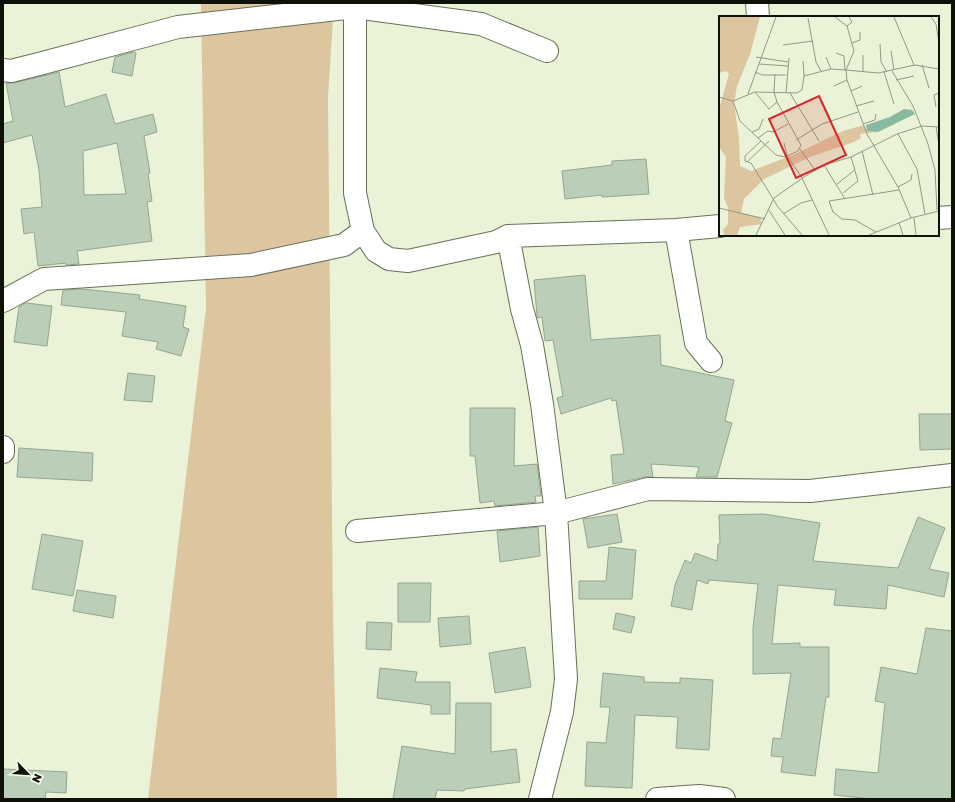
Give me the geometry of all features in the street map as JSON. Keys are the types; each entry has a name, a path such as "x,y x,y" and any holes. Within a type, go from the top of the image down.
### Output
{"street":[{"path":"757,3 758,16"},
{"path":"355,5 355,193 363,231 376,251 389,259 408,261 496,242 508,236 676,230 719,226"},
{"path":"3,70 11,71 39,64 178,26 355,5 481,24 547,51"},
{"path":"939,218 952,217"},
{"path":"676,230 696,343 711,361"},
{"path":"3,301 44,279 251,265 344,245 363,231"},
{"path":"508,236 522,309 532,345 542,404 556,514 566,679 562,712 540,799"},
{"path":"357,531 556,514 648,489 810,491 952,475"},
{"path":"657,799 699,796 724,799"}],"shaded area":[{"path":"201,3 334,3 328,97 333,618 337,799 148,799 206,308"}],"building":[{"path":"133,52 136,53 132,76 112,72 115,57"},
{"path":"59,72 65,107 106,94 115,124 153,114 157,132 144,136 150,173 148,174 152,201 147,202 152,241 77,251 79,264 66,265 66,263 38,266 34,232 24,234 21,209 42,207 39,170 32,135 3,143 3,124 13,121 6,83 14,83","holes":["117,143 126,194 84,195 83,151"]},
{"path":"646,159 649,194 602,197 602,195 565,199 562,171 612,165 612,161"},
{"path":"585,275 591,340 660,335 661,365 734,380 725,421 732,423 717,477 696,477 699,467 651,464 653,477 645,477 613,484 611,455 624,454 616,400 612,401 611,398 561,414 557,398 563,396 553,340 545,341 542,317 537,318 534,280"},
{"path":"82,289 140,295 139,299 186,306 183,327 189,329 181,356 156,349 158,342 122,336 126,312 61,305 63,290"},
{"path":"26,303 52,306 47,346 14,342 19,307"},
{"path":"128,373 155,376 152,402 124,400"},
{"path":"470,408 515,408 514,466 537,464 541,496 535,496 536,502 495,506 494,501 480,503 475,456 470,456"},
{"path":"919,414 952,414 952,449 920,450"},
{"path":"19,448 93,453 92,481 17,477"},
{"path":"617,514 622,542 588,548 583,519"},
{"path":"764,514 820,523 813,561 898,568 918,517 945,528 929,569 949,573 944,597 888,585 886,609 834,605 836,590 778,585 772,644 800,643 800,647 829,647 829,697 826,697 815,776 781,772 783,757 771,756 773,738 781,739 791,673 753,674 753,628 758,584 709,580 708,584 697,580 692,610 671,606 675,585 685,560 691,563 695,553 717,561 718,544 720,544 719,515"},
{"path":"538,527 540,556 500,562 497,531"},
{"path":"42,534 83,541 73,596 32,589"},
{"path":"609,547 636,550 632,599 579,599 579,581 606,581"},
{"path":"398,583 431,583 430,622 398,622"},
{"path":"77,590 116,596 113,618 73,611"},
{"path":"616,613 635,617 631,633 613,629"},
{"path":"469,616 471,644 440,647 438,618"},
{"path":"367,622 392,623 391,650 366,649"},
{"path":"926,628 952,631 952,799 872,799 834,795 836,769 878,773 885,703 875,701 881,667 917,674"},
{"path":"525,647 531,687 495,693 489,653"},
{"path":"380,668 417,672 415,682 450,682 450,714 431,714 431,705 377,698"},
{"path":"603,673 644,677 644,682 680,683 680,678 713,680 709,750 676,748 678,717 635,715 632,788 585,786 587,742 606,743 610,707 600,707"},
{"path":"456,703 491,703 491,752 516,749 520,782 465,789 464,791 437,790 435,799 393,799 402,746 455,754"},
{"path":"3,769 67,772 66,793 46,792 45,799 3,799"}]}
